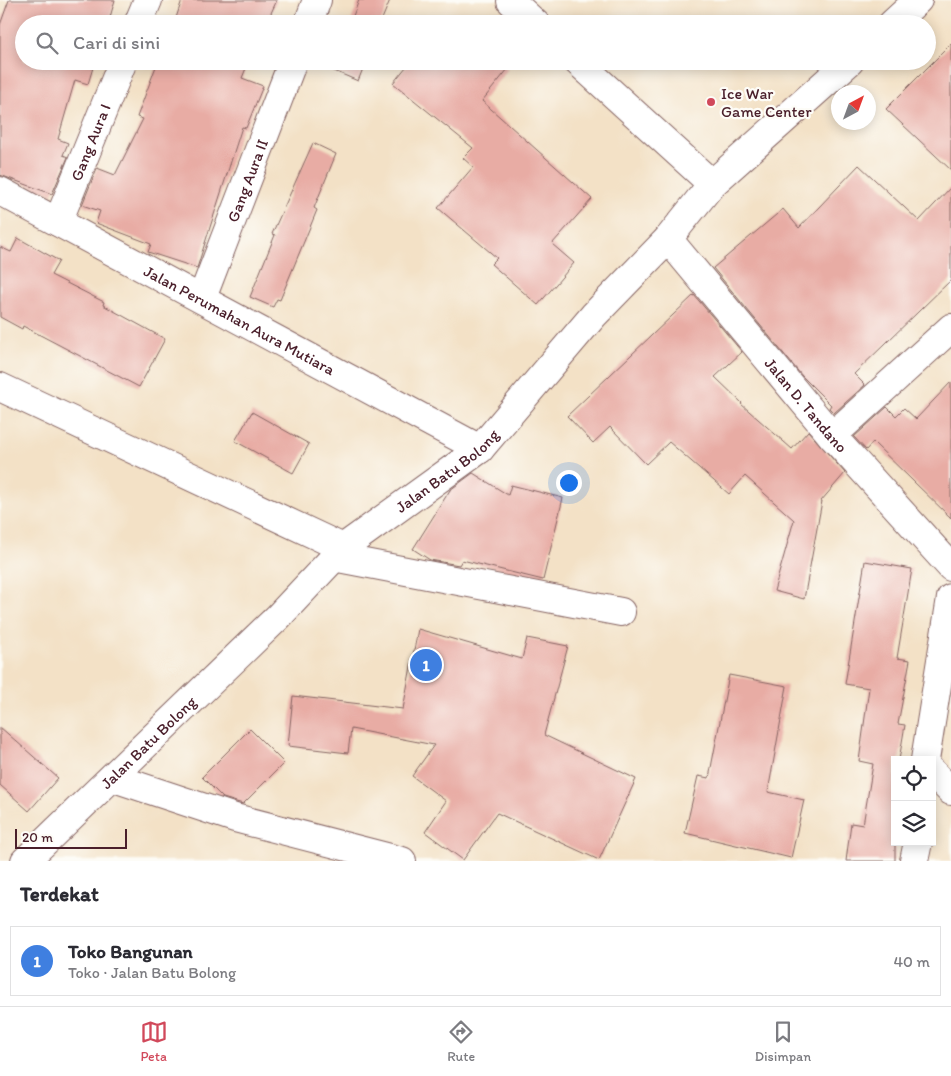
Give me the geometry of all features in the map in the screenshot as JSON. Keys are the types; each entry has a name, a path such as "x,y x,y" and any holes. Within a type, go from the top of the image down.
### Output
{"street":[{"path":"142,15 148,0"},
{"path":"311,15 317,0"},
{"path":"902,15 918,0"},
{"path":"511,1 526,15"},
{"name":"Gang Aura I","path":"58,222 119,70"},
{"name":"Gang Aura II","path":"202,298 290,70"},
{"path":"587,70 712,184"},
{"name":"Jalan Batu Bolong","path":"25,861 114,778 278,617 338,552 480,449 594,315 668,239 712,184 840,70"},
{"name":"Jalan Perumahan Aura Mutiara","path":"0,191 480,449"},
{"name":"Jalan D. Tandano","path":"668,239 832,436 951,567"},
{"path":"832,436 951,328"},
{"path":"0,387 338,552 621,612"},
{"path":"926,756 951,598"},
{"path":"936,776 951,791"},
{"path":"114,778 235,818 402,861"},
{"path":"914,861 917,846"}],"building":[{"path":"9,0 115,0 111,15 15,15 15,70 92,70 88,84 75,80 58,139 68,143 63,155 68,157 52,194 0,175 0,25"},
{"path":"182,0 277,0 270,15 177,15"},
{"path":"359,0 390,0 384,15 353,15"},
{"path":"951,44 951,170 886,109 925,70 936,70 936,59"},
{"path":"155,70 245,70 242,78 263,86 246,128 242,127 197,268 148,252 151,244 96,223 100,211 82,205 97,168 115,175 143,119 137,117"},
{"path":"332,70 362,70 358,81"},
{"path":"404,70 507,70 482,101 592,199 552,244 574,263 538,305 491,264 497,258 438,208 473,167 463,158 473,148 393,83"},
{"path":"313,143 336,154 314,208 317,210 280,300 277,299 273,307 250,297 275,235 272,234"},
{"path":"859,165 919,221 951,187 951,280 854,374 865,385 834,413 829,408 831,405 802,376 713,268 783,209 799,228"},
{"path":"18,238 59,261 51,275 104,302 103,305 165,339 139,387 23,326 22,329 0,317 0,247 11,252"},
{"path":"694,295 742,352 715,377 741,404 792,449 808,431 845,473 821,501 804,599 774,591 794,520 745,476 729,494 669,442 646,464 610,427 593,443 567,416"},
{"path":"951,382 951,518 873,442 866,450 854,437 887,407 896,416 904,408 916,419"},
{"path":"252,412 309,444 293,473 235,441"},
{"path":"473,473 508,495 511,485 563,498 543,580 462,560 459,565 430,560 413,549 450,490"},
{"path":"865,561 912,569 897,658 910,660 898,724 905,725 900,756 891,756 891,846 895,846 895,861 846,861 851,823 863,825 873,764 859,761 869,688 845,684"},
{"path":"418,629 522,659 527,638 568,646 544,735 636,779 599,860 497,813 463,860 425,832 446,801 412,776 434,745 351,729 348,753 288,746 293,696 403,709"},
{"path":"729,675 787,686 768,792 804,800 791,858 685,833 698,776 709,778"},
{"path":"0,727 58,778 29,811 0,785"},
{"path":"250,729 284,763 243,804 223,798 202,777"}],"place":[{"name":"Ice War Game Center","path":"711,102"},
{"name":"Toko Bangunan","path":"426,665"}]}
